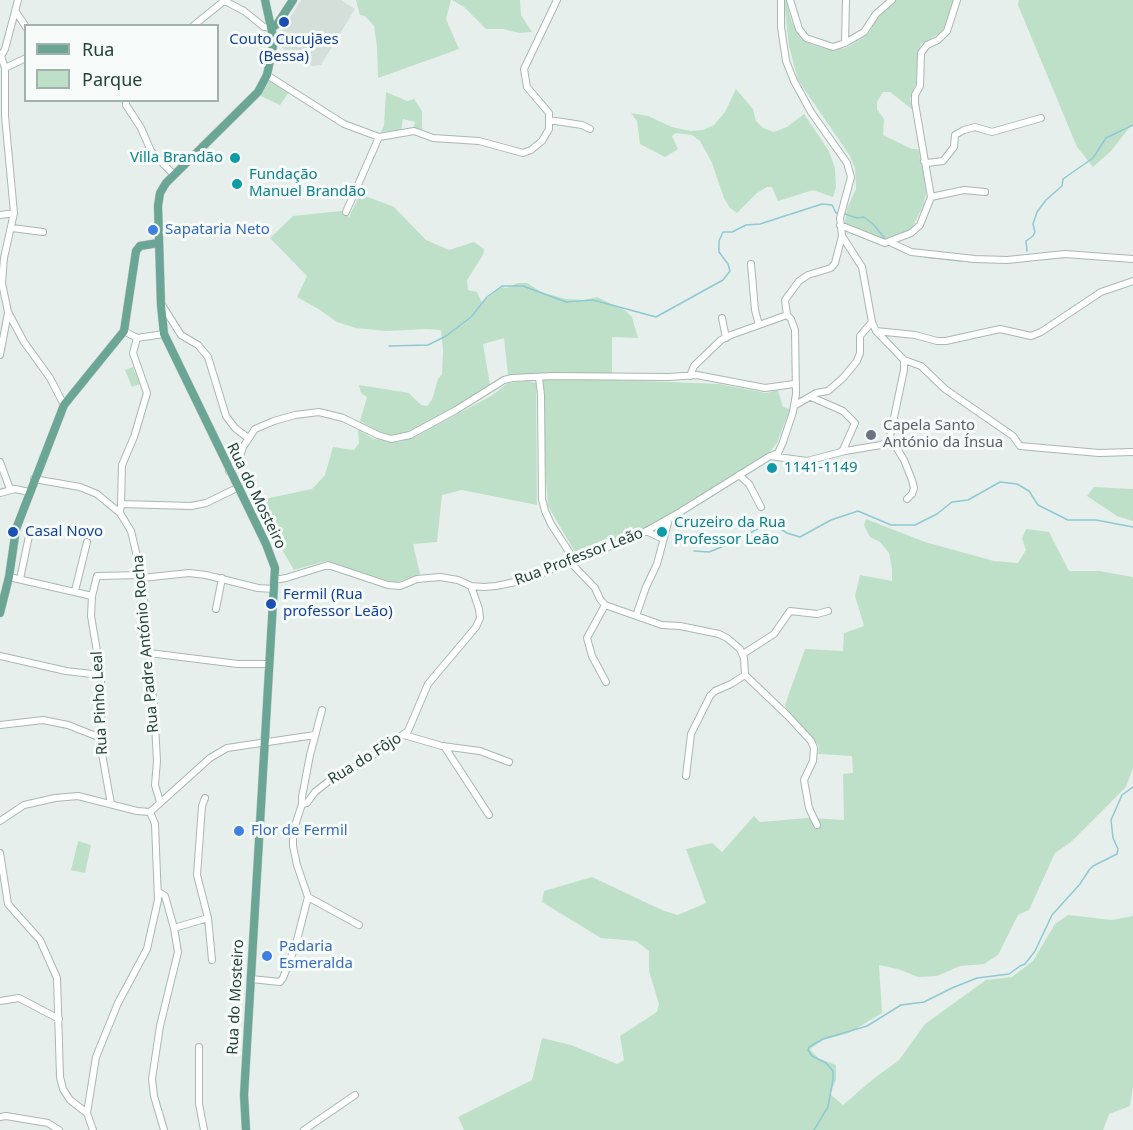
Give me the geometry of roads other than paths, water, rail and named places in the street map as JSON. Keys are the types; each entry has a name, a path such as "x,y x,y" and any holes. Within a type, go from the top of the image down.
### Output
{"main road":[{"name":"Rua do Mosteiro","path":"246,1130 244,1095 274,568 272,557 164,334 158,243 160,193 173,174 258,92 267,75 274,41 265,0"},
{"path":"272,27 278,23 293,0"},
{"path":"0,613 9,577 16,529 64,405 124,331 134,254 141,246 158,243"}],"street":[{"path":"18,0 1,55 5,68 3,116 14,213 4,258 2,284 8,312 24,342 50,378 64,405"},
{"path":"267,75 344,124 379,137 414,131 433,138 479,141 523,153 542,141 549,129 549,113 527,87 524,69 557,0"},
{"path":"770,456 778,453 794,406 794,384 797,373 795,330 787,315 785,300 790,291 808,275 831,268 835,263 842,236 840,222 851,177 847,163 811,112 786,61 781,0"},
{"path":"790,0 799,29 806,38 833,47 864,32 876,14 892,0"},
{"path":"845,43 846,0"},
{"path":"840,222 880,242 888,242 911,233 920,225 931,197 915,104 915,95 920,86 921,53 927,45 938,40 947,31 957,0"},
{"path":"195,24 223,1 244,11 264,27 272,27"},
{"path":"16,12 24,24"},
{"path":"5,68 24,59"},
{"path":"126,102 151,151 173,174"},
{"path":"924,161 934,163 943,161 954,147 955,135 964,130 975,127 992,132 1041,118"},
{"path":"549,120 582,125 590,129"},
{"path":"346,213 379,137"},
{"path":"931,197 964,190 985,192"},
{"path":"0,214 14,213"},
{"path":"12,228 43,232"},
{"path":"842,236 862,267 872,322 876,331 904,360 921,366 945,389 1013,436 1020,446 1082,453 1133,452"},
{"path":"888,242 911,252 975,259 1007,260 1065,254 1133,259"},
{"path":"751,264 755,310 759,325"},
{"path":"876,331 915,335 937,341 1000,329 1031,336 1041,332 1101,292 1133,281"},
{"path":"161,305 181,335 198,345 208,357 226,416 235,428 248,438"},
{"path":"0,355 8,312"},
{"path":"690,376 694,366 704,355 726,338 787,315"},
{"path":"722,318 726,338"},
{"path":"794,406 816,393 828,390 851,369 860,353 860,336 872,322"},
{"path":"124,331 137,338 164,334"},
{"path":"120,513 122,465 134,437 147,393 134,353 137,338"},
{"path":"889,441 904,370 904,360"},
{"path":"230,471 238,463 243,447 255,429 274,421 319,412 343,418 391,439 410,435 504,380 538,377 690,376 765,388 794,384"},
{"path":"538,377 541,395 544,511 573,558 571,563 595,588 605,605 662,626 687,627 719,634 727,638 743,654 745,675 811,741 814,748 813,761 804,780 809,808 818,825"},
{"path":"812,397 843,411 855,423 843,450 837,454"},
{"path":"770,456 807,461 881,445 889,441"},
{"path":"889,441 893,442 904,460 912,480 914,488 908,499"},
{"name":"Rua Professor Leão","path":"274,580 328,565 388,585 400,586 417,579 440,577 459,580 471,586 496,586 525,580 646,531 770,456"},
{"path":"0,462 10,489"},
{"path":"739,475 749,484 760,507"},
{"name":"Rua Padre António Rocha","path":"34,479 80,486 97,494 120,513 131,531 142,576 154,706 157,761 155,785 160,802"},
{"path":"122,504 191,506 206,503 237,488"},
{"path":"0,493 10,489 29,492"},
{"path":"636,616 657,564 669,518"},
{"path":"646,531 663,539"},
{"path":"20,579 29,537"},
{"path":"75,591 87,542"},
{"path":"9,577 92,596 97,576 189,573 222,578 258,588 274,589"},
{"path":"216,609 222,578"},
{"name":"Rua do Fôjo","path":"302,804 307,803 315,792 329,781 360,764 408,731 428,684 476,627 480,618 471,586"},
{"name":"Rua Pinho Leal","path":"92,596 91,616 101,675 102,754 111,804"},
{"path":"605,605 587,638 592,656 606,682"},
{"path":"743,654 774,634 790,611 817,614 828,611"},
{"path":"149,653 238,664 269,664"},
{"path":"0,656 66,671 101,675"},
{"path":"686,776 691,734 710,696 745,675"},
{"path":"251,979 280,982 283,978 296,944 309,897 297,865 293,832 302,804 322,710"},
{"path":"0,725 43,720 68,725 101,738"},
{"path":"0,821 24,805 55,798 78,796 137,811 150,812 210,758 227,748 315,735"},
{"path":"404,735 444,746 480,751 509,762"},
{"path":"444,746 489,815"},
{"path":"205,798 202,806 197,875 208,918 212,960"},
{"path":"93,1130 87,1113 96,1057 118,1003 147,949 159,892 154,824 150,812"},
{"path":"0,853 8,904 40,940 57,978 60,1077 63,1089 70,1100 87,1113"},
{"path":"159,892 165,896 178,952 160,1026 152,1079 154,1096 164,1130"},
{"path":"309,897 359,926"},
{"path":"174,928 208,918"},
{"path":"0,1001 19,999 58,1019"},
{"path":"199,1047 199,1104 204,1130"},
{"path":"303,1130 355,1095"},
{"path":"0,1117 48,1123 59,1130"}],"waterway":[{"path":"1027,251 1026,241 1035,232 1033,224 1037,212 1046,200 1062,186 1063,179 1093,158 1106,138 1133,125"},
{"path":"389,346 428,345 446,336 471,317 487,297 502,286 523,286 566,302 593,300 656,317 723,280 730,271 719,252 719,241 723,232 732,232 746,225 760,224 822,204 832,205 836,213 840,213"},
{"path":"845,214 857,218 864,217 886,240"},
{"path":"891,246 906,253"},
{"path":"925,257 962,261"},
{"path":"694,551 709,552 772,524 787,533 800,537 831,520 858,511 891,525 915,525 937,514 952,502 968,500 1000,482 1017,484 1029,491 1038,505 1068,520 1096,520 1133,527"},
{"path":"814,1130 828,1107 833,1071 826,1063 812,1056 808,1050 809,1047 823,1039 867,1026 901,1005 924,1002 977,978 1009,974 1025,964 1035,951 1052,915 1080,884 1089,870 1117,854 1118,849 1113,838 1111,820 1122,795 1133,787"}],"place":[{"name":"Couto Cucujães (Bessa)","path":"284,22"},
{"name":"Villa Brandão","path":"235,158"},
{"name":"Fundação Manuel Brandão","path":"237,184"},
{"name":"Sapataria Neto","path":"153,230"},
{"name":"Capela Santo António da Ínsua","path":"871,435"},
{"name":"1141-1149","path":"772,468"},
{"name":"Casal Novo","path":"13,532"},
{"name":"Cruzeiro da Rua Professor Leão","path":"662,532"},
{"name":"Fermil (Rua professor Leão)","path":"271,604"},
{"name":"Flor de Fermil","path":"239,831"},
{"name":"Padaria Esmeralda","path":"267,956"}]}
